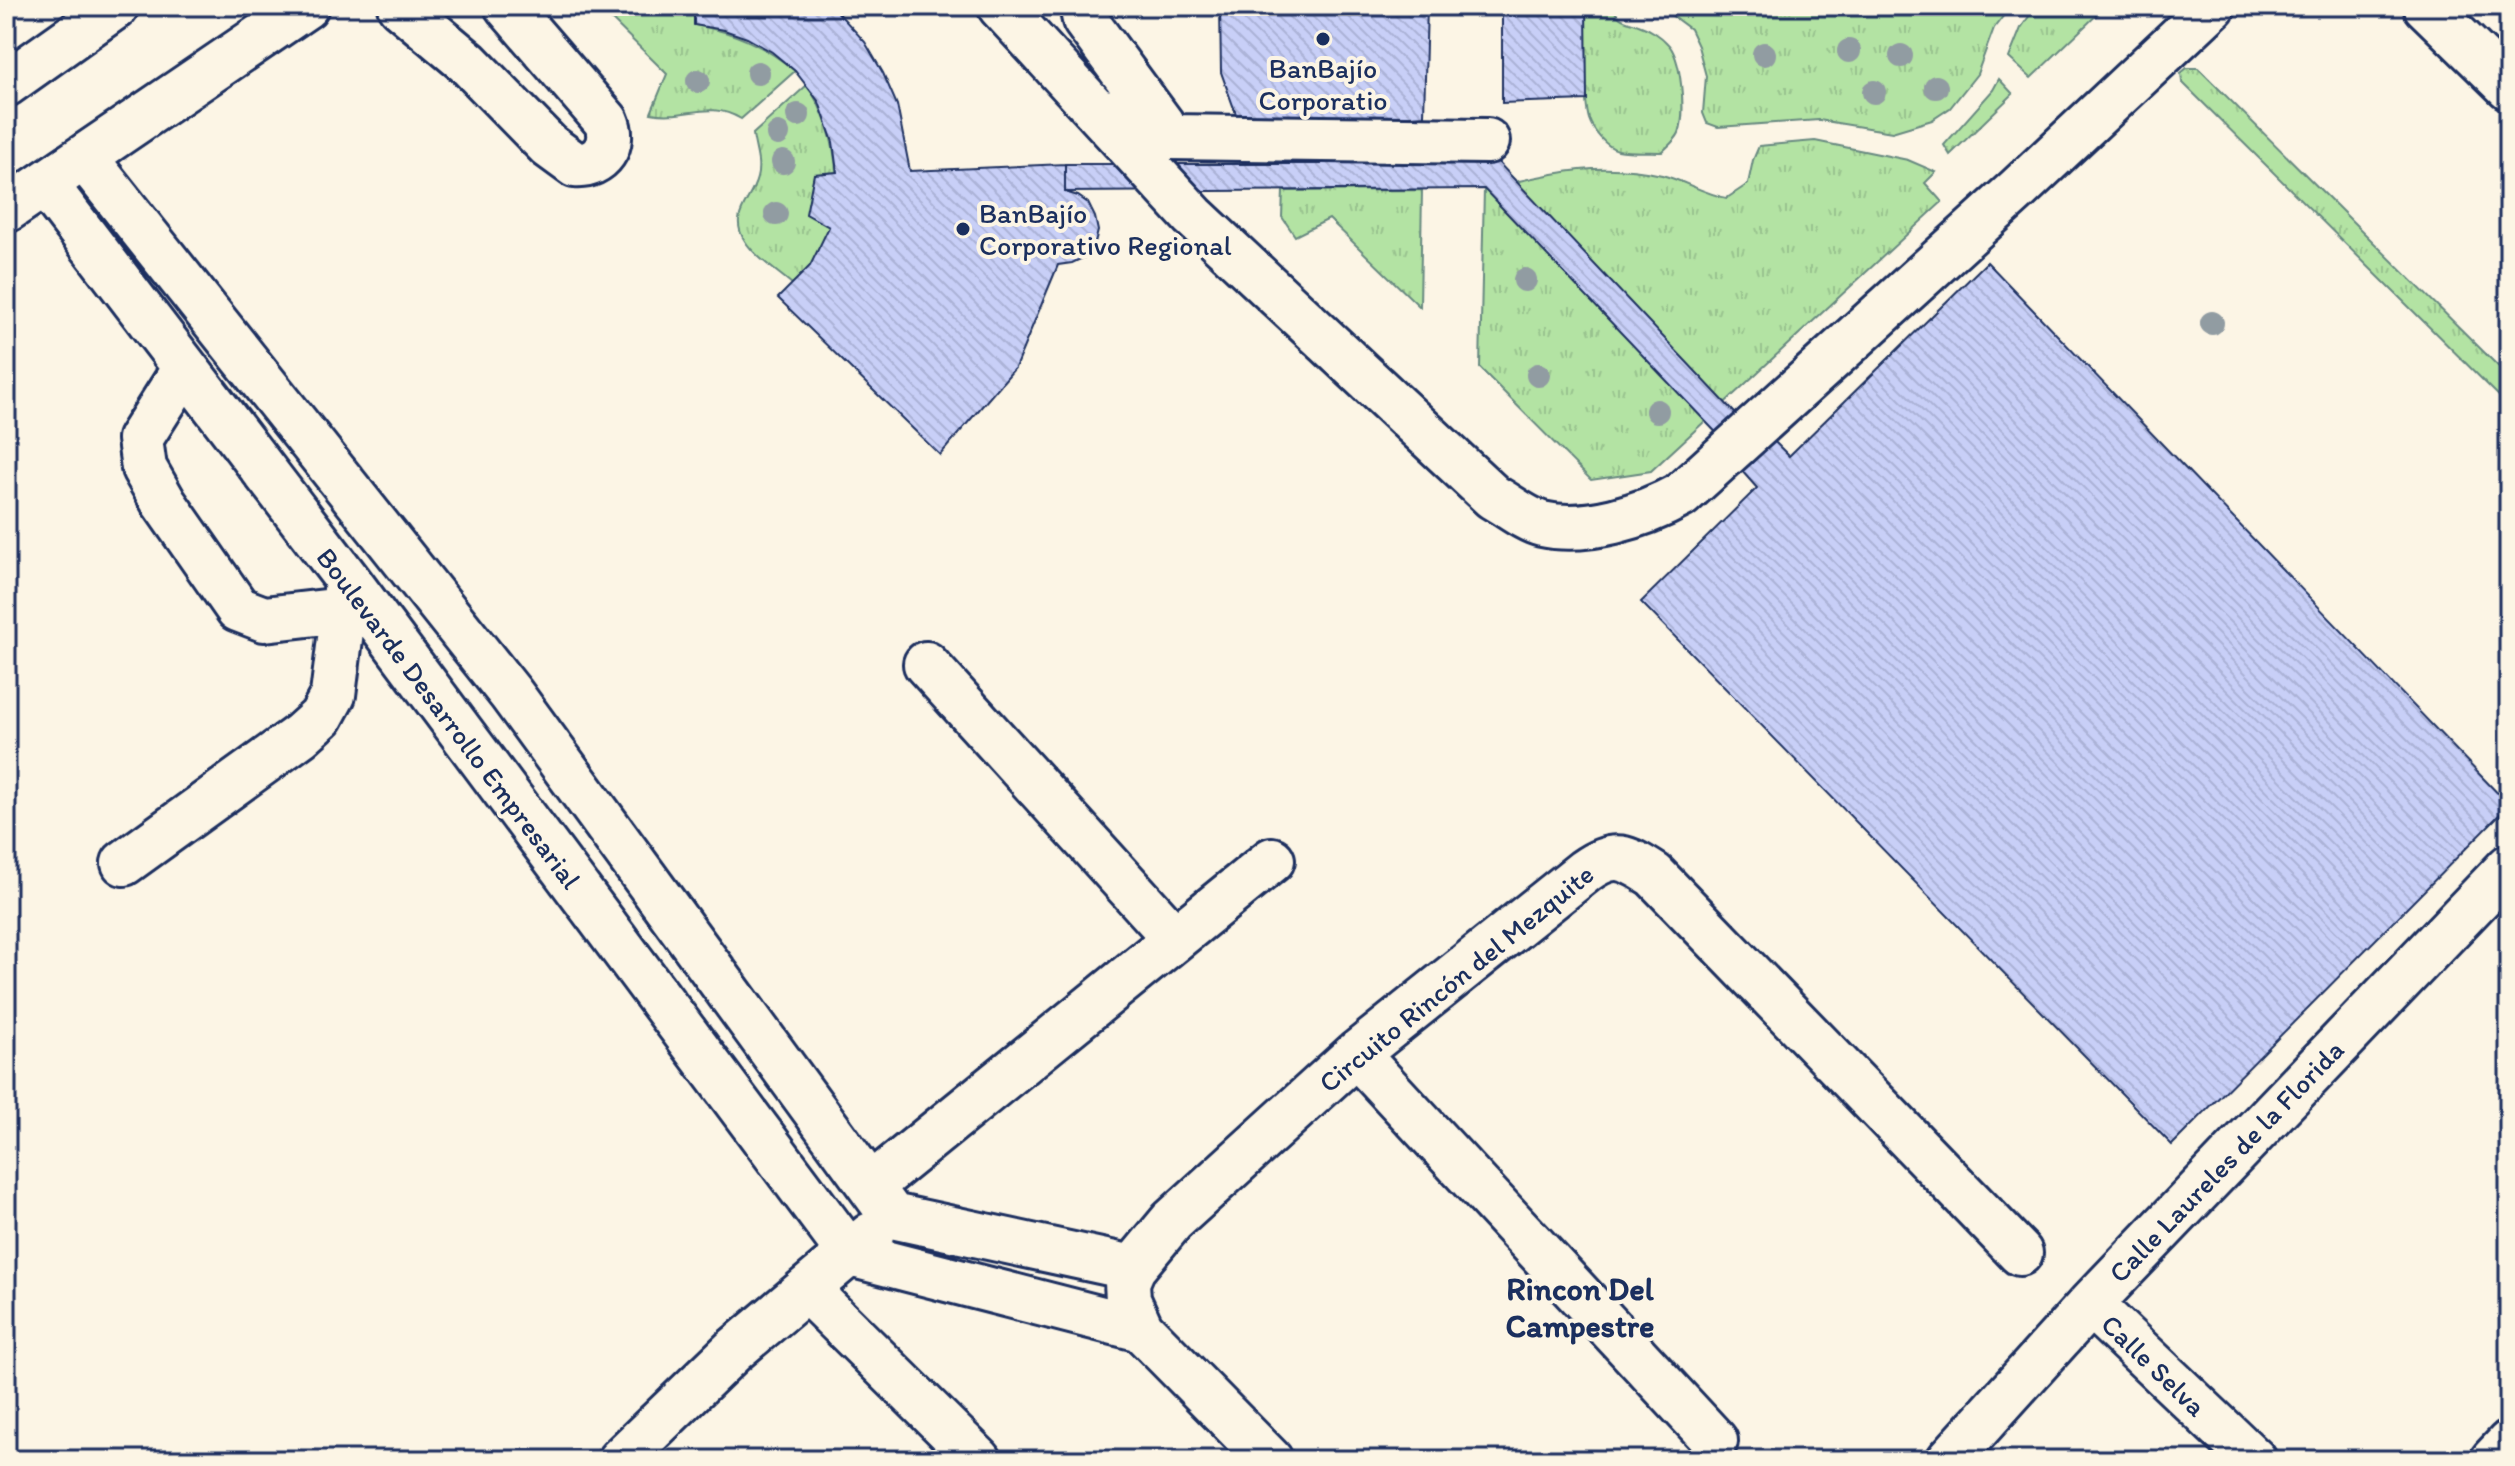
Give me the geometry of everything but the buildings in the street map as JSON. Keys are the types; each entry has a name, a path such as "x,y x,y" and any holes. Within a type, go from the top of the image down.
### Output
{"street":[{"path":"6,84 116,6"},
{"path":"6,210 306,6"},
{"path":"400,6 468,63 549,146 575,165 589,165 606,150 611,134 606,121 507,6"},
{"path":"1000,6 1193,216 1493,497 1540,524 1567,526 1627,518 1681,495 2017,190 2213,6"},
{"path":"1082,6 1085,20 1171,137"},
{"path":"2426,6 2509,87"},
{"path":"1091,107 1171,137 1487,141"},
{"name":"Boulevarde Desarrollo Empresarial","path":"85,158 511,694 882,1201"},
{"name":"Boulevarde Desarrollo Empresarial","path":"45,184 185,368 345,595 458,729 850,1254"},
{"path":"124,863 301,735 321,717 333,695 345,595 264,619 238,609 164,503 144,468 140,439 185,368"},
{"path":"926,664 1174,937"},
{"path":"458,729 511,694"},
{"name":"Circuito Rincón del Mezquite","path":"1133,1268 1172,1221 1356,1054 1595,864 1615,857 1631,860 1654,875 2020,1253"},
{"path":"620,1460 733,1351 850,1254 882,1201 1174,937 1272,860"},
{"name":"Calle Laureles de la Florida","path":"1949,1460 2090,1304 2509,867"},
{"path":"1356,1054 1715,1441"},
{"path":"882,1201 1133,1268 1127,1282 1128,1300 1141,1329 1270,1460"},
{"path":"850,1254 1141,1329"},
{"path":"807,1290 979,1460"},
{"name":"Calle Selva","path":"2090,1304 2254,1460"},
{"path":"2493,1460 2509,1443"}],"green space":[{"path":"598,6 694,6 695,25 748,41 795,71 741,119 729,113 707,110 651,113 667,74"},
{"path":"1586,6 1613,6 1620,18 1655,33 1672,50 1681,86 1681,124 1678,136 1662,152 1618,150 1600,138 1591,124 1586,95"},
{"path":"1659,6 2011,6 1994,28 1977,74 1950,108 1932,120 1892,132 1819,120 1718,127 1707,123 1703,113 1706,76 1698,46 1690,29"},
{"path":"2036,6 2106,6 2031,78 2009,58 2021,28"},
{"path":"2187,68 2198,68 2509,377 2509,406 2182,82 2181,73"},
{"path":"1999,79 2013,94 1950,155 1944,145 1993,90"},
{"path":"807,85 828,127 834,151 835,199 823,245 808,269 792,284 749,247 739,224 758,172 753,134"},
{"path":"1815,141 1908,160 1936,172 1925,183 1942,202 1651,471 1591,480 1480,368 1484,189 1573,171 1615,169 1662,175 1727,198 1748,184 1759,146"},
{"path":"1422,190 1420,307 1329,219 1295,236 1282,217 1283,191"}],"place":[{"name":"BanBajío Corporatio","path":"1323,39"},
{"name":"BanBajío Corporativo Regional","path":"963,229"}],"district":[{"name":"Rincon Del Campestre","path":"1580,1308"}]}
